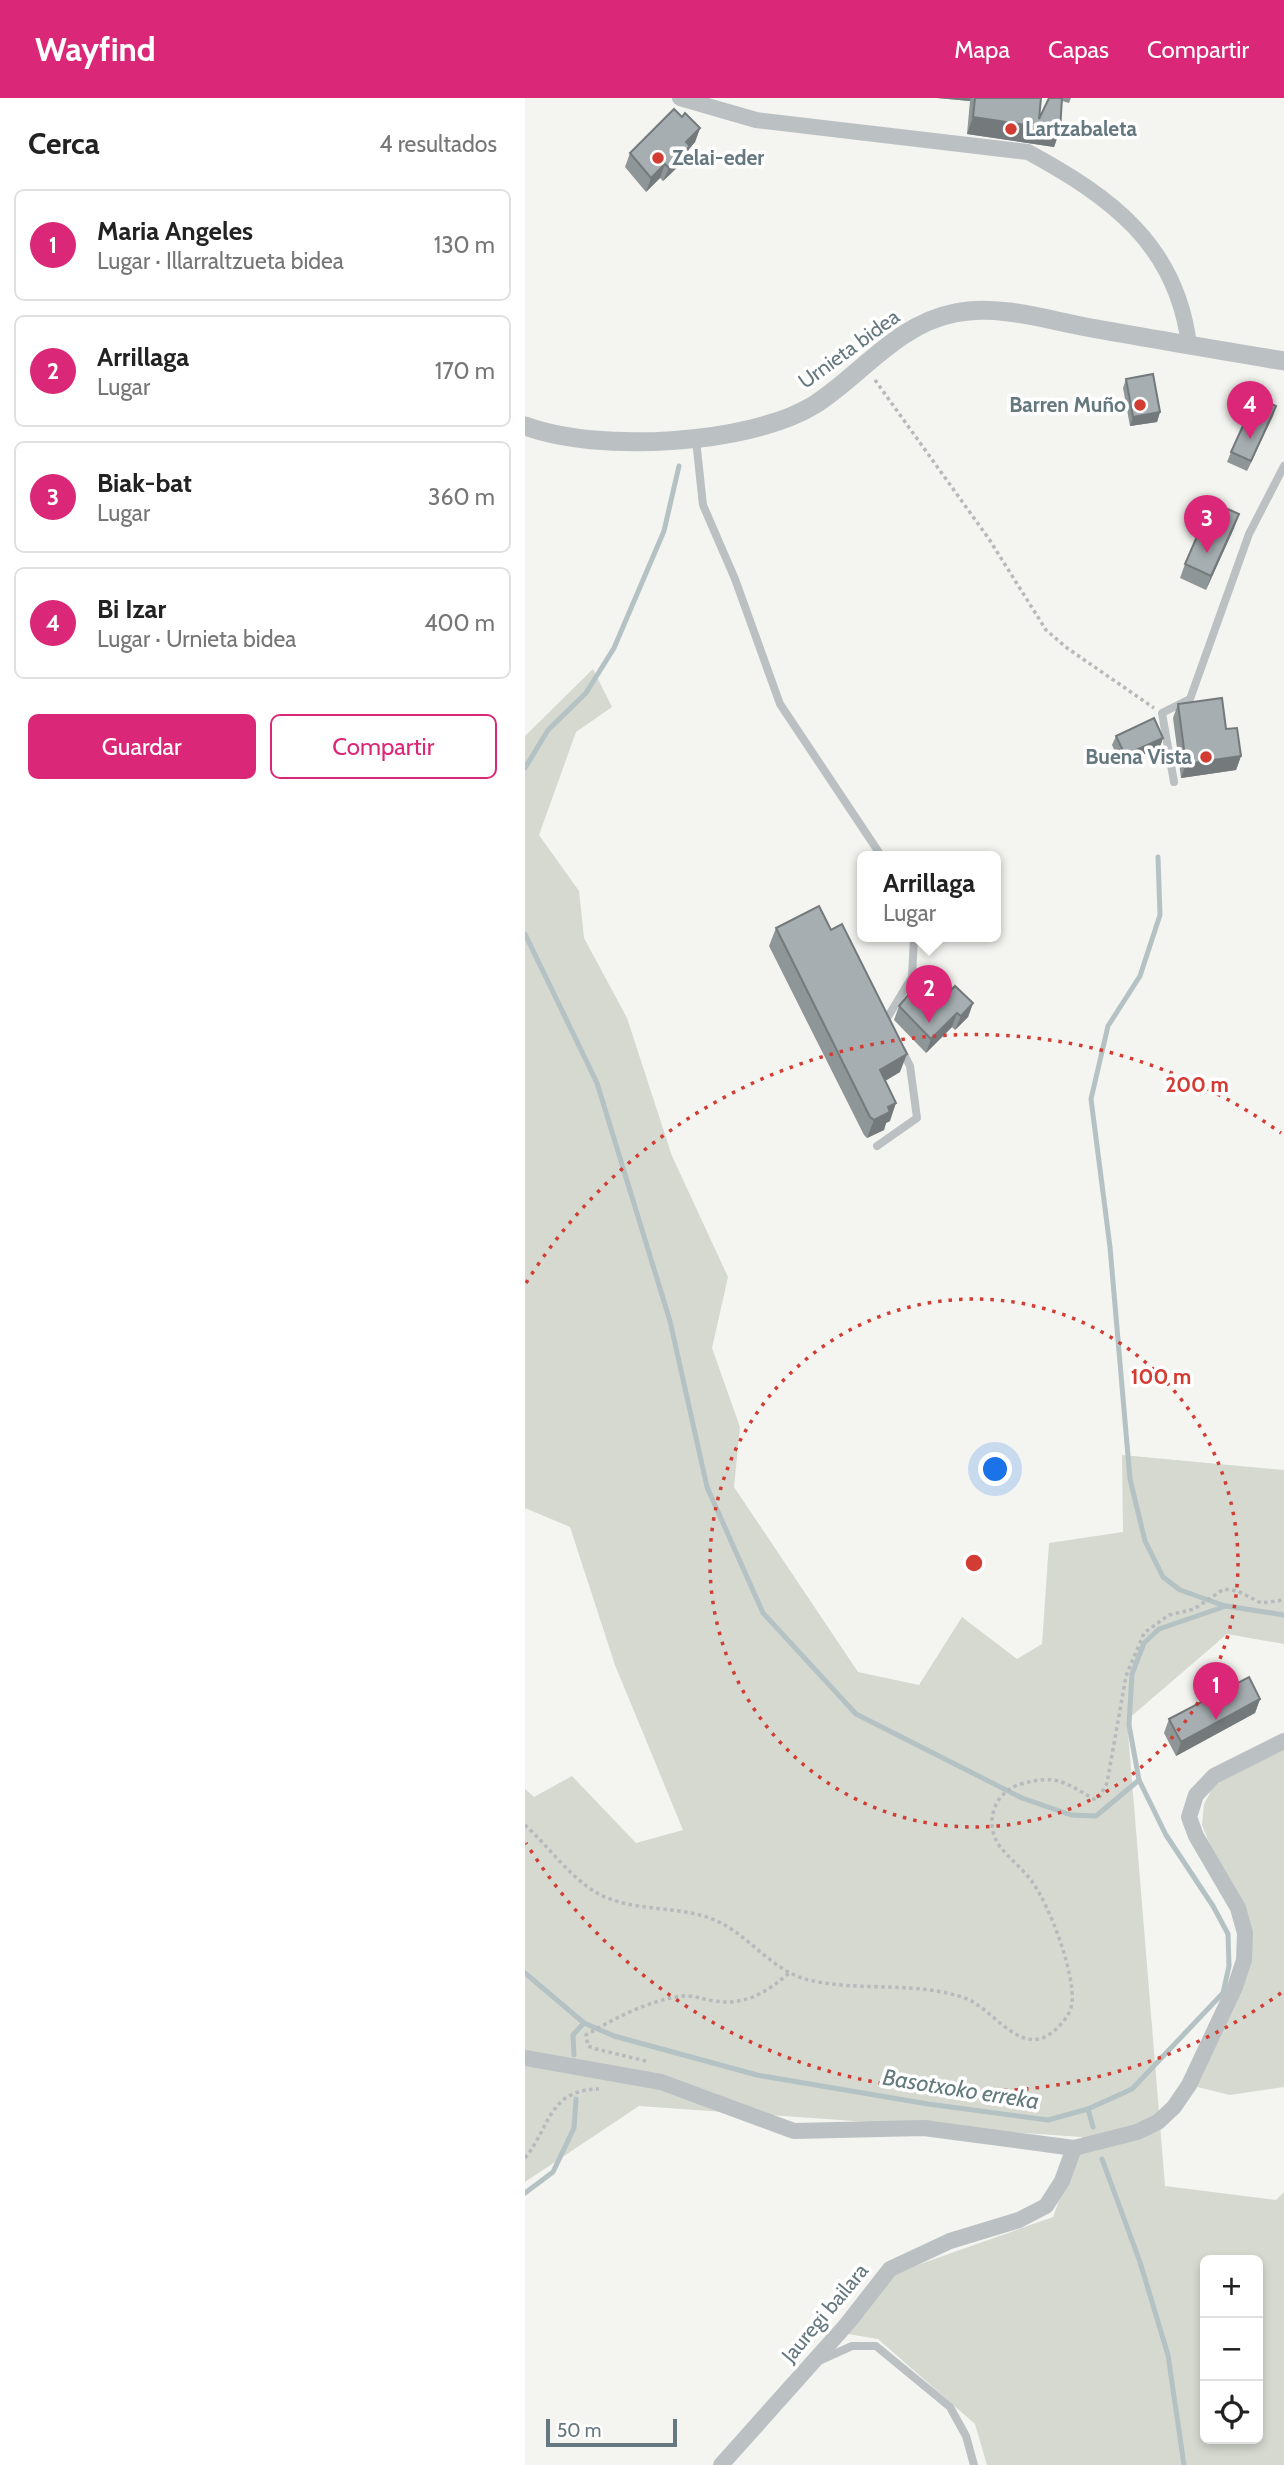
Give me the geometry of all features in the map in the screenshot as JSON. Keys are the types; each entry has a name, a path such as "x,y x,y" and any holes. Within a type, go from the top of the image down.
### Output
{"street":[{"path":"680,98 756,120 1028,152 1067,173 1114,207 1163,260 1186,320 1188,345"},
{"name":"Urnieta bidea","path":"525,426 581,440 695,437 743,432 796,414 815,404 909,331 954,313 977,311 1006,312 1284,361"},
{"path":"525,2058 661,2082 795,2131 924,2128 1075,2148 1137,2132 1158,2122 1174,2107 1189,2085 1235,1987 1244,1960 1245,1933 1238,1908 1196,1836 1189,1817 1196,1795 1214,1776 1284,1741"},
{"name":"Jauregi bailara","path":"721,2465 810,2365 890,2269 950,2241 1019,2220 1046,2206 1062,2181 1075,2148"}],"lane":[{"path":"695,437 703,505 735,579 779,704 878,851"},
{"path":"1174,782 1162,713 1190,699 1249,534 1284,466"},
{"path":"892,1031 886,1020 912,977 914,942"},
{"path":"877,1146 917,1118 910,1066 898,1043"},
{"path":"810,2365 852,2346 876,2346 950,2407 966,2436 974,2465"}],"path":[{"path":"864,365 989,539 1046,630 1067,648 1162,713"},
{"path":"525,1825 596,1893 624,1903 712,1918 739,1934 789,1973 832,1984 895,1986 942,1992 977,2003 1020,2037 1030,2040 1049,2036 1068,2016 1072,2004 1071,1980 1044,1902 1033,1883 996,1839 992,1813 997,1801 1013,1787 1044,1779 1065,1782 1099,1798 1107,1783 1126,1676 1144,1633 1169,1615 1194,1609 1224,1588 1238,1591 1261,1603 1284,1600"},
{"path":"588,2046 586,2035 655,2001 683,1996 730,2003 764,1993 789,1973"},
{"path":"525,2158 559,2102 584,2090 605,2089"}],"shaded area":[{"path":"593,669 612,707 576,732 539,835 579,891 584,938 627,1018 672,1156 728,1277 712,1348 740,1427 734,1487 858,1672 919,1685 962,1617 1017,1659 1042,1644 1049,1543 1123,1532 1122,1455 1284,1470 1284,1644 1227,1634 1127,1720 1165,2186 1276,2200 1284,2192 1284,2465 987,2465 975,2424 878,2339 848,2334 895,2273 1053,2217 1082,2137 639,2106 525,2182 525,1789 534,1797 572,1776 636,1843 683,1830 615,1665 570,1527 525,1508 525,736"},
{"path":"1284,1750 1284,2087 1230,2095 1189,2085 1235,1987 1245,1933 1202,1825 1204,1804 1212,1789 1223,1779"}],"building":[{"path":"975,98 1041,98 1039,119 1049,98 1062,98 1060,130 973,117"},
{"name":"Zelai-eder","path":"674,109 682,117 685,113 700,128 686,142 690,146 669,168 665,164 651,178 630,153"},
{"name":"Barren Muño","path":"1153,374 1160,412 1133,417 1126,379"},
{"path":"1256,397 1276,406 1251,461 1231,452"},
{"path":"1212,502 1239,514 1211,576 1185,564"},
{"name":"Buena Vista","path":"1222,698 1226,729 1237,728 1241,756 1186,764 1178,704"},
{"path":"1154,718 1163,738 1125,755 1116,736"},
{"path":"819,906 831,930 842,924 907,1054 880,1070 896,1103 888,1107 890,1112 874,1120 870,1117 776,928"},
{"path":"924,976 945,996 955,986 973,1003 961,1016 957,1013 931,1039 899,1006"},
{"path":"1249,1677 1260,1699 1181,1742 1169,1719"}],"waterway":[{"path":"525,768 548,730 586,693 614,648 664,531 679,466"},
{"path":"1158,857 1160,915 1140,976 1108,1026 1091,1099 1110,1247 1130,1479 1145,1541 1163,1577 1180,1590 1225,1606"},
{"path":"525,934 597,1083 670,1321 707,1487 763,1613 856,1714 1022,1798 1071,1815 1096,1816 1139,1780"},
{"name":"Basotxoko erreka","path":"525,1973 584,2023 614,2036 757,2075 928,2104 1048,2120 1088,2109 1132,2089 1223,1993 1229,1966 1228,1934 1213,1906 1166,1835 1139,1780 1129,1725 1132,1674 1144,1643 1159,1629 1226,1606 1284,1615"},
{"path":"574,2055 573,2035 584,2023"},
{"path":"525,2193 553,2172 574,2128 576,2099"},
{"path":"1088,2109 1093,2127"},
{"path":"1102,2159 1140,2262 1168,2355 1184,2465"}],"place":[{"name":"Lartzabaleta","path":"1011,129"},
{"name":"Zelai-eder","path":"658,158"},
{"name":"Barren Muño","path":"1140,405"},
{"name":"Bi Izar","path":"1250,439"},
{"name":"Biak-bat","path":"1207,553"},
{"name":"Buena Vista","path":"1206,757"},
{"name":"Arrillaga","path":"929,1023"},
{"name":"Maria Angeles","path":"1216,1720"}]}
